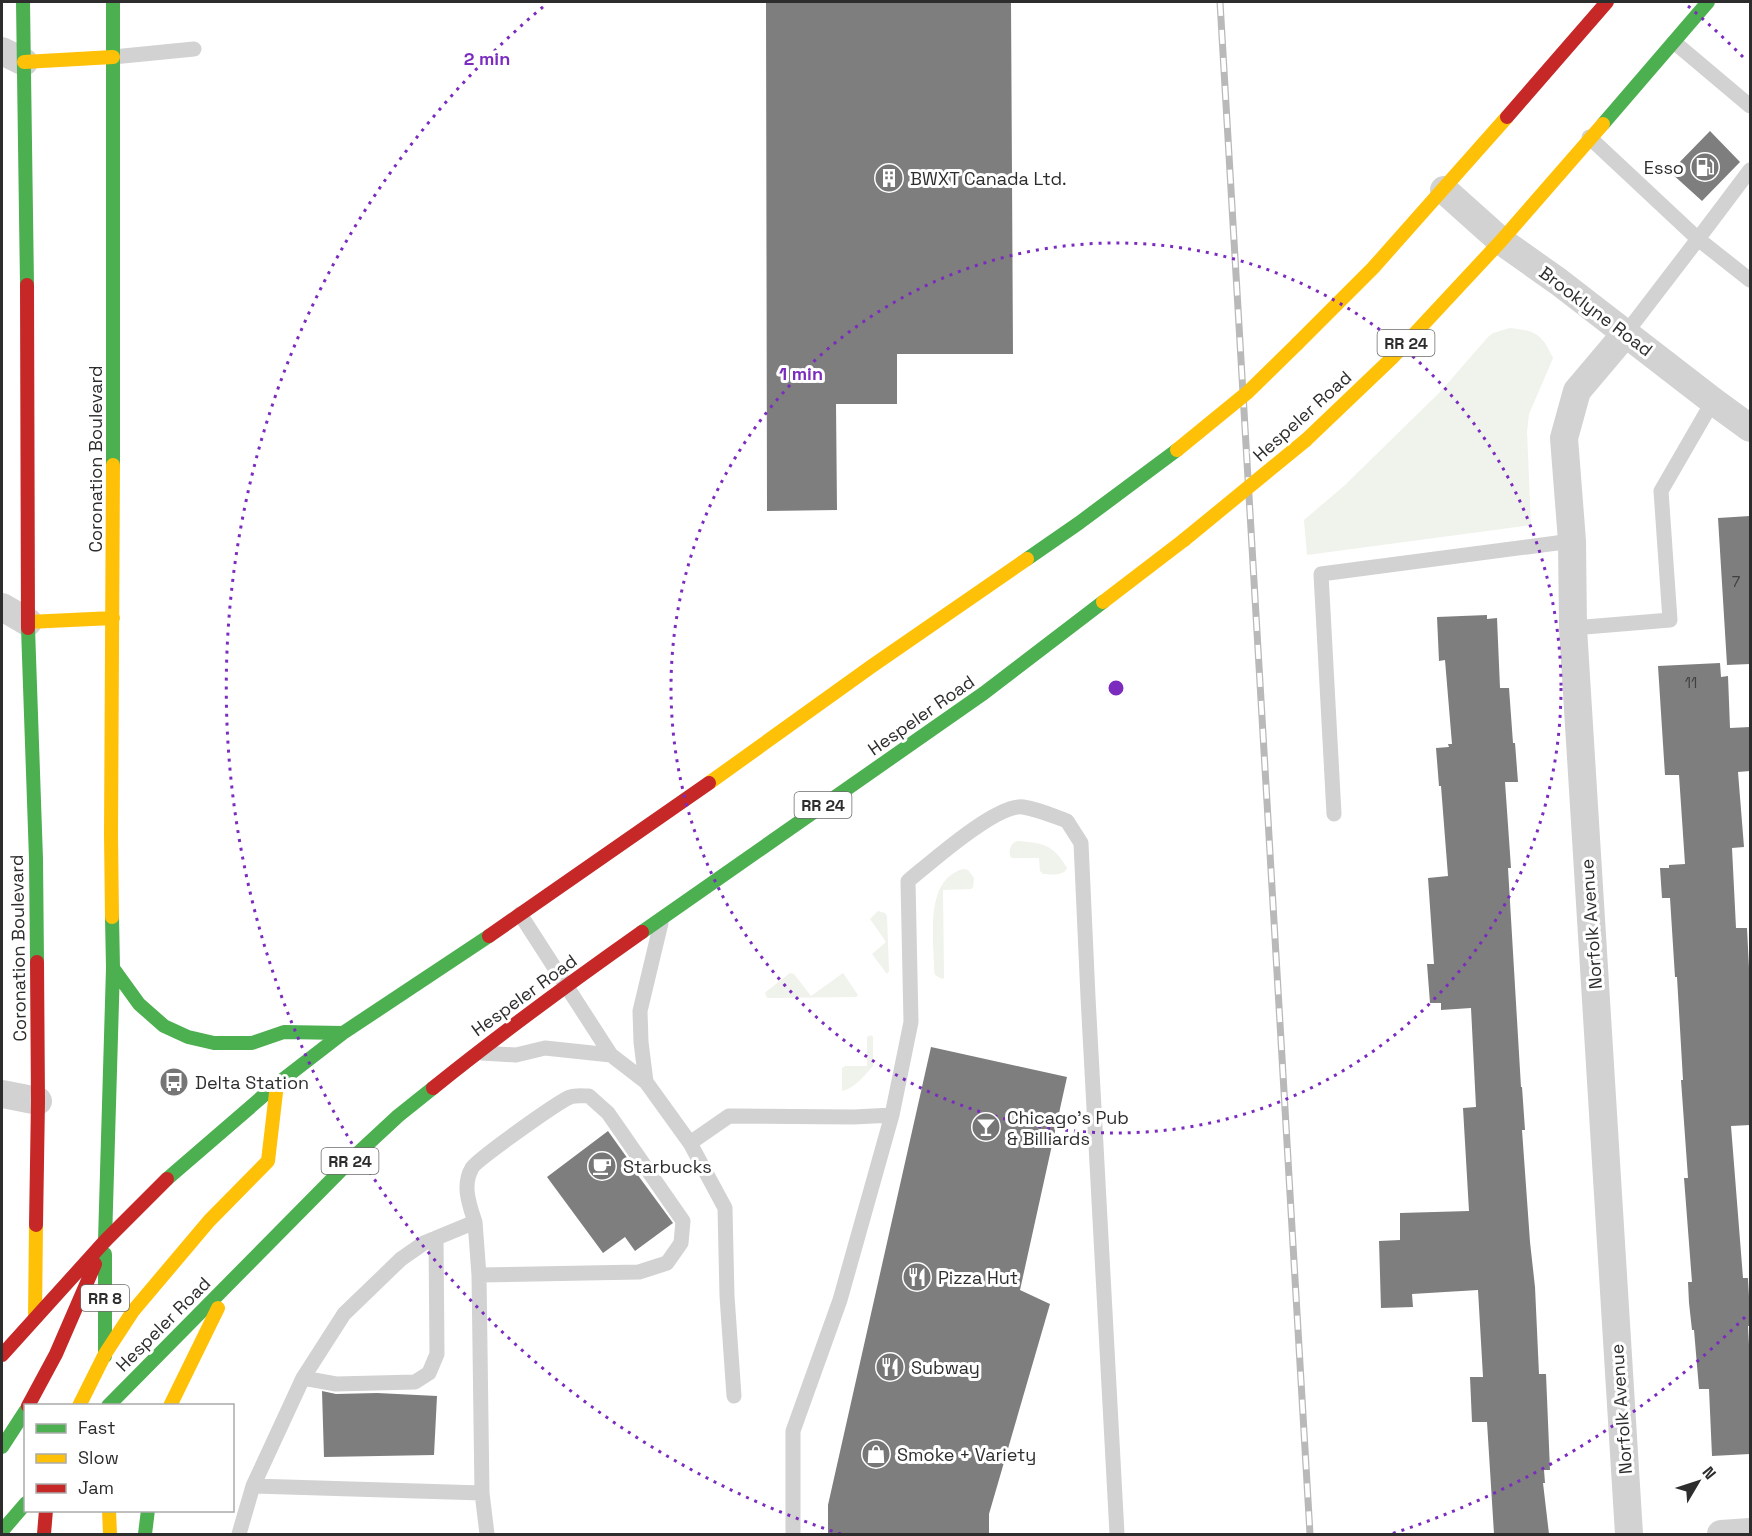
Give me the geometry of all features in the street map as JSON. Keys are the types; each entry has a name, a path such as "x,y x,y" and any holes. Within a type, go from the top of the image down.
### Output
{"main road":[{"name":"Coronation Boulevard","path":"23,2 13,57 28,350 28,622 36,859 38,1101 36,1341"},
{"name":"Coronation Boulevard","path":"105,1241 113,968 111,835 112,2"},
{"path":"2,1355 105,1241 175,1171 277,1084 343,1033 451,962 1079,523 1177,450 1248,392 1372,268 1444,190 1607,2"},
{"name":"Hespeler Road","path":"109,1404 357,1154 398,1116 476,1053 662,917 984,693 1184,540 1306,440 1392,358 1501,241 1708,2"},
{"path":"13,57 113,57"},
{"path":"28,622 113,618"},
{"path":"113,968 139,1004 164,1026 188,1037 214,1043 252,1043 284,1032 343,1033"},
{"path":"80,1404 105,1354 133,1311 209,1221 268,1161 277,1084"},
{"path":"29,1404 69,1325 105,1241"},
{"name":"RR 8","path":"105,1241 107,1404"},
{"path":"171,1404 232,1280"},
{"path":"37,1365 40,1404"},
{"path":"2,1447 24,1413"},
{"path":"2,1531 24,1505"},
{"path":"44,1534 46,1512"},
{"path":"109,1512 110,1534"},
{"path":"145,1534 148,1512"}],"street":[{"name":"Brooklyne Road","path":"1444,190 1501,241 1559,282 1750,428"},
{"name":"Norfolk Avenue","path":"1626,333 1577,391 1564,438 1572,541 1573,628 1629,1534"},
{"path":"2,607 28,622"},
{"path":"2,1094 38,1101"},
{"path":"1721,1534 1750,1532"}],"lane":[{"path":"1674,42 1750,106"},
{"path":"113,57 194,49"},
{"path":"1589,137 1698,239 1750,280"},
{"path":"1626,333 1750,170"},
{"path":"1573,628 1670,620 1661,490 1713,401"},
{"path":"1334,814 1321,574 1572,541"},
{"path":"793,1534 793,1431 840,1300 892,1115 910,1022 908,881 961,838 1002,811 1021,806 1067,821 1081,843 1117,1534"},
{"path":"520,914 611,1055 646,1082 690,1143 725,1208 727,1296 734,1396"},
{"path":"646,1082 640,1011 662,917"},
{"path":"476,1053 516,1055 545,1048 611,1055"},
{"path":"479,1275 639,1272 667,1263 681,1243 684,1221 608,1113 589,1096 572,1096 472,1166 466,1183 468,1203 475,1222 479,1275 482,1493 487,1534"},
{"path":"690,1143 729,1116 892,1115"},
{"path":"239,1534 253,1486 303,1378 344,1314 401,1259 424,1243 475,1222"},
{"path":"303,1378 336,1384 415,1382 429,1373 437,1354 436,1238"},
{"path":"253,1486 482,1493"}],"shaded area":[{"path":"1510,328 1537,335 1553,358 1529,414 1527,432 1531,525 1307,555 1304,520 1345,485 1440,392 1488,337 1493,333"},
{"path":"1017,841 1041,844 1052,849 1067,868 1060,874 1043,874 1040,871 1039,858 1012,858 1010,856 1011,847"},
{"path":"963,869 968,870 974,878 973,887 943,890 944,978 942,979 935,975 934,969 934,912 942,885 951,875"},
{"path":"878,911 887,916 889,971 887,974 872,954 886,942 870,919"},
{"path":"790,973 794,974 811,996 843,973 858,995 856,997 767,998 765,993"},
{"path":"871,1035 873,1037 873,1066 855,1085 842,1091 842,1068 867,1066 867,1037"}],"building":[{"name":"BWXT Canada Ltd.","path":"766,2 1011,2 1013,354 897,354 897,404 836,404 837,510 767,511"},
{"name":"Esso","path":"1710,131 1740,162 1702,201 1670,172"},
{"path":"1750,516 1750,664 1727,665 1718,518"},
{"path":"1487,615 1487,619 1497,618 1500,688 1509,688 1518,782 1505,782 1511,868 1508,868 1525,1130 1522,1130 1535,1287 1539,1374 1546,1374 1550,1470 1544,1470 1545,1483 1543,1483 1549,1534 1494,1534 1487,1422 1472,1422 1470,1377 1483,1377 1478,1290 1412,1294 1413,1307 1381,1308 1379,1241 1400,1240 1400,1213 1469,1211 1463,1108 1476,1107 1471,1008 1441,1010 1441,1003 1430,1003 1427,964 1434,964 1428,878 1448,876 1436,748 1449,747 1448,744 1452,744 1445,660 1439,661 1437,617"},
{"path":"1720,663 1721,677 1728,676 1730,728 1750,727 1750,771 1738,772 1744,847 1732,848 1736,928 1747,928 1750,987 1750,1125 1731,1126 1743,1278 1748,1278 1750,1454 1712,1456 1709,1389 1699,1389 1694,1330 1692,1330 1689,1303 1688,1282 1692,1282 1684,1178 1688,1178 1677,977 1675,977 1670,898 1662,898 1660,868 1685,864 1679,775 1665,775 1658,666"},
{"path":"931,1047 1067,1077 1020,1290 1050,1304 989,1514 989,1534 828,1534 828,1505"},
{"path":"608,1131 673,1223 635,1251 625,1237 603,1253 547,1177"},
{"path":"322,1391 336,1394 377,1393 437,1396 434,1455 324,1457"}],"railway":[{"path":"1220,2 1310,1534"}],"traffic: fast":[{"path":"23,2 27,285"},
{"path":"113,2 113,465"},
{"path":"1603,124 1708,2"},
{"path":"1027,559 1177,450"},
{"path":"642,932 984,693 1103,602"},
{"path":"28,628 37,962"},
{"path":"105,1241 113,968 112,917"},
{"path":"167,1179 277,1084 343,1033 489,936"},
{"path":"113,968 139,1004 164,1026 188,1037 214,1043 252,1043 284,1032 343,1033"},
{"path":"110,1404 357,1154 398,1116 433,1088"},
{"path":"105,1254 105,1356"},
{"path":"2,1447 24,1413"},
{"path":"2,1531 24,1505"},
{"path":"145,1534 148,1512"}],"traffic: slow":[{"path":"24,62 113,57"},
{"path":"1297,344 1373,268 1507,117"},
{"path":"1306,440 1392,358 1501,241 1603,124"},
{"path":"1177,450 1248,392 1297,344"},
{"path":"1184,540 1306,440"},
{"path":"112,917 113,465"},
{"path":"1103,602 1184,540"},
{"path":"709,783 1027,559"},
{"path":"28,622 113,618"},
{"path":"80,1404 105,1354 133,1311 209,1221 268,1161 277,1084"},
{"path":"35,1318 36,1225"},
{"path":"171,1404 218,1308"},
{"path":"109,1512 110,1534"}],"traffic: jam":[{"path":"1507,117 1607,2"},
{"path":"27,285 28,628"},
{"path":"489,936 709,783"},
{"path":"433,1088 536,1008 642,932"},
{"path":"36,1225 37,962"},
{"path":"2,1355 105,1241 167,1179"},
{"path":"29,1404 56,1354 95,1264"},
{"path":"44,1534 46,1512"}],"place":[{"name":"Esso","path":"1705,167"},
{"name":"BWXT Canada Ltd.","path":"889,178"},
{"name":"Delta Station","path":"174,1082"},
{"name":"Chicago's Pub & Billiards","path":"986,1127"},
{"name":"Starbucks","path":"602,1166"},
{"name":"Pizza Hut","path":"917,1277"},
{"name":"Subway","path":"890,1367"},
{"name":"Smoke + Variety","path":"876,1454"}]}
